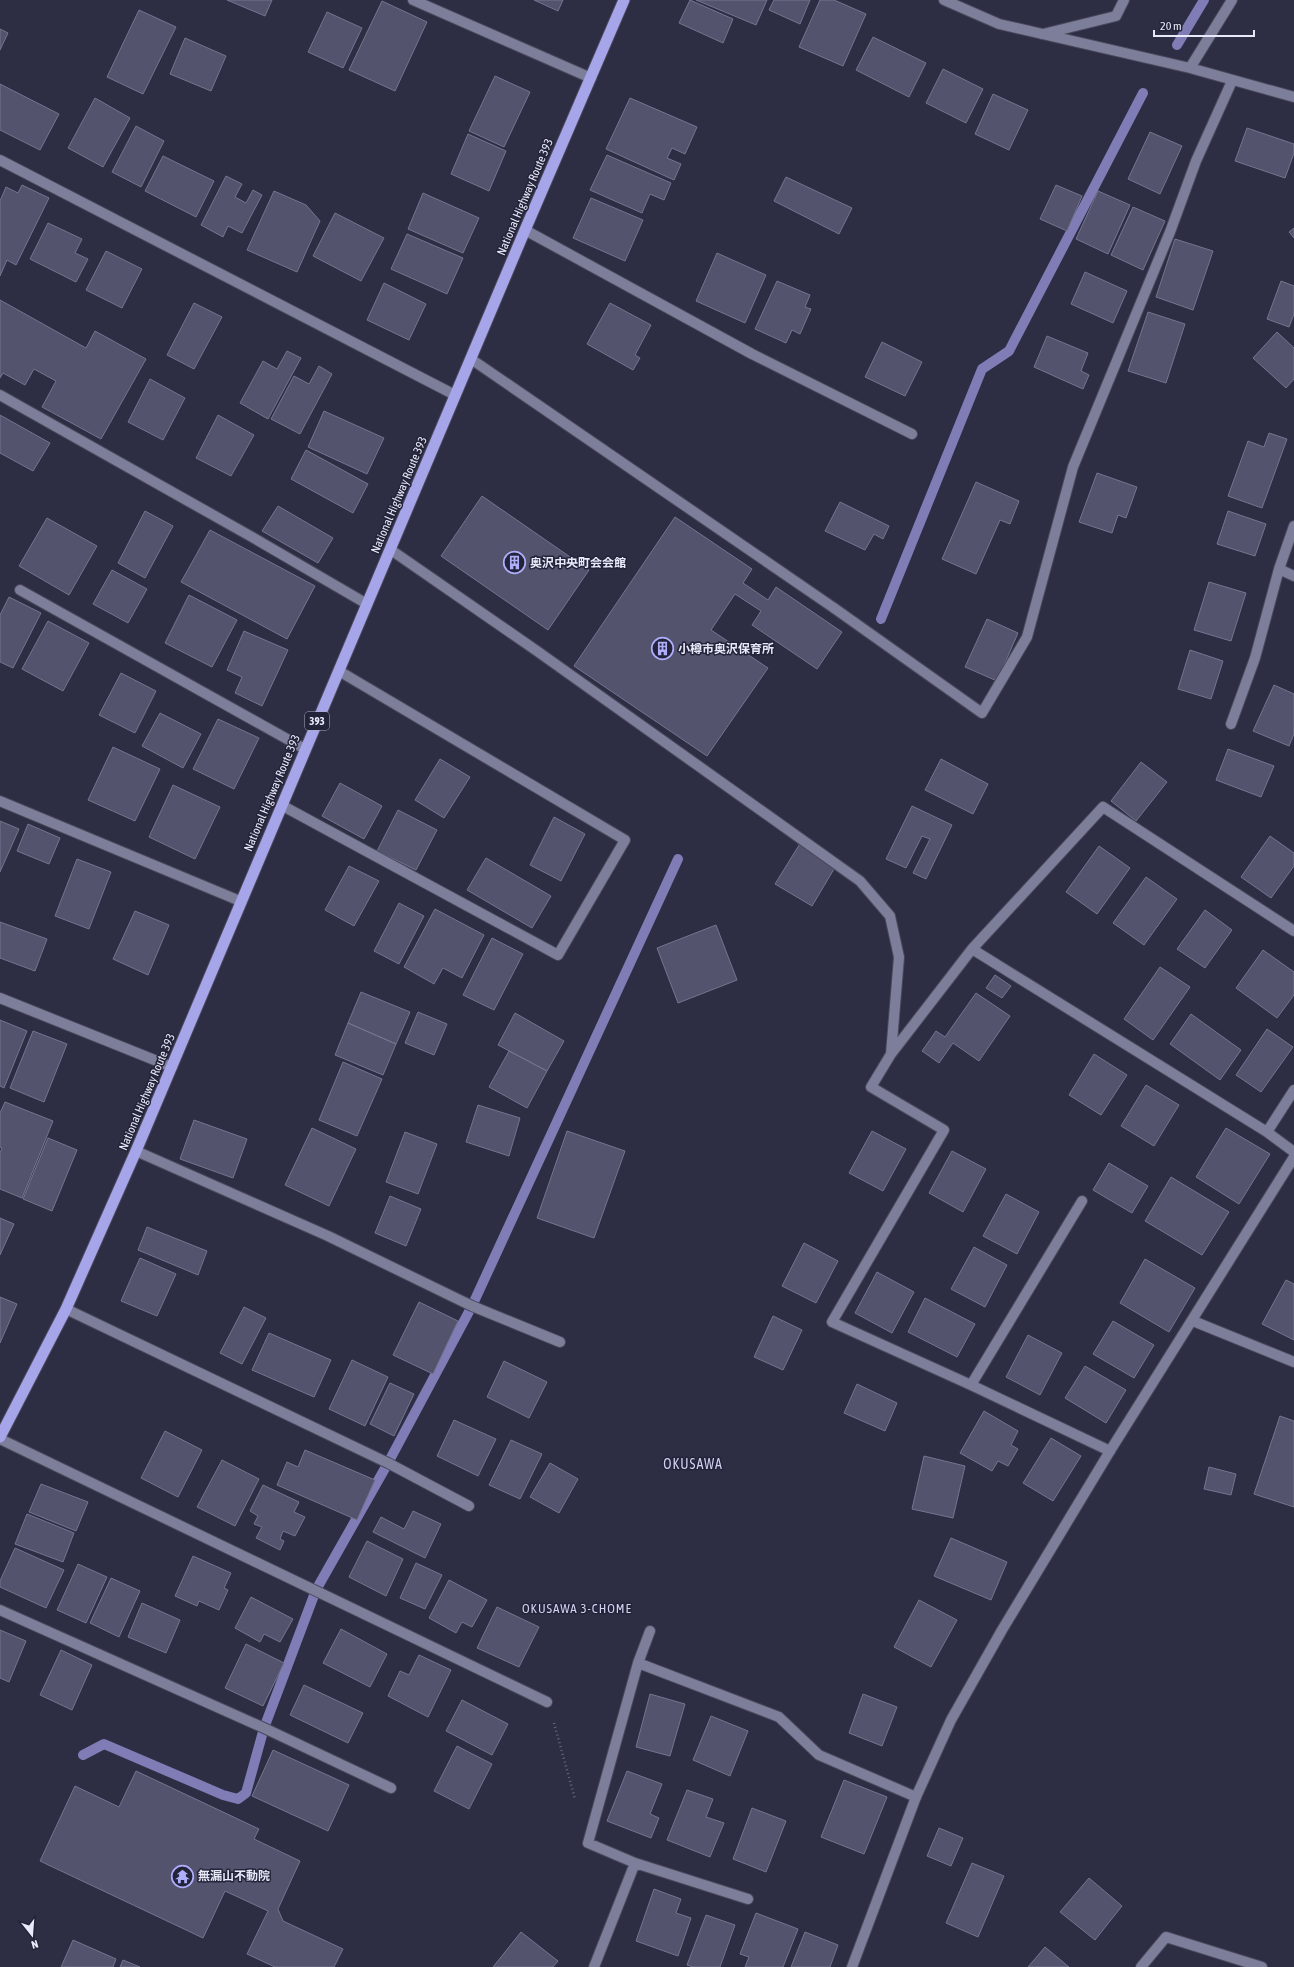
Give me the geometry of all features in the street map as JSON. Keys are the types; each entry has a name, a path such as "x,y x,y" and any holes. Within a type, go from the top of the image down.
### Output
{"highway":[{"name":"National Highway Route 393","path":"0,1438 66,1309 136,1151 240,901 283,806 305,749 624,0"}],"street":[{"path":"413,0 591,78"},
{"path":"944,0 999,24 1190,68 1294,97"},
{"path":"1043,34 1116,16 1124,0"},
{"path":"1190,68 1232,0"},
{"path":"471,359 834,608 982,713 1027,637 1073,467 1170,232 1196,161 1232,80"},
{"path":"0,160 455,395"},
{"path":"525,230 752,354 912,434"},
{"path":"0,395 245,533 367,604"},
{"path":"1231,724 1255,658 1279,569 1294,526"},
{"path":"391,550 537,651 860,881 890,916 899,957 891,1054"},
{"path":"1279,569 1294,576"},
{"path":"20,590 305,749"},
{"path":"283,806 558,955 625,840 339,671"},
{"path":"0,801 240,901"},
{"path":"1110,1451 971,1385 832,1322 944,1130 870,1087 891,1054 972,949 1103,807 1294,931"},
{"path":"972,949 1268,1132 1294,1152"},
{"path":"0,998 172,1067"},
{"path":"1268,1132 1294,1090"},
{"path":"136,1151 328,1236 472,1306 560,1342"},
{"path":"852,1967 916,1797 951,1720 1002,1630 1110,1451 1193,1321 1294,1157"},
{"path":"971,1385 1082,1201"},
{"path":"66,1309 388,1463 469,1506"},
{"path":"1193,1321 1294,1362"},
{"path":"0,1438 547,1702"},
{"path":"0,1610 264,1728 391,1788"},
{"path":"650,1631 638,1663 588,1843 635,1863 748,1899"},
{"path":"638,1663 779,1716 819,1755 916,1797"},
{"path":"594,1967 635,1863"},
{"path":"1141,1967 1166,1937 1262,1967"}],"path":[{"path":"547,1702 578,1806"}],"building":[{"path":"227,0 272,0 265,16"},
{"path":"534,0 563,0 558,11"},
{"path":"690,0 733,19 723,43 679,23"},
{"path":"696,0 767,0 756,25"},
{"path":"774,0 810,0 800,24 769,10"},
{"path":"820,0 834,0 866,14 843,66 799,47"},
{"path":"382,1 427,22 395,91 349,70"},
{"path":"139,10 176,27 143,94 107,77"},
{"path":"327,12 362,28 343,68 308,52"},
{"path":"0,29 8,33 0,50"},
{"path":"873,37 926,63 909,97 856,70"},
{"path":"185,38 226,56 211,91 170,74"},
{"path":"943,69 983,89 966,123 926,103"},
{"path":"495,76 530,92 504,147 469,131"},
{"path":"0,84 59,114 40,150 0,130"},
{"path":"993,94 1028,110 1009,150 975,134"},
{"path":"95,98 130,118 103,167 68,148"},
{"path":"630,98 697,127 685,154 672,148 667,158 681,164 674,180 606,149"},
{"path":"136,126 164,141 141,187 112,172"},
{"path":"1247,128 1294,144 1294,153 1285,178 1235,161"},
{"path":"1150,132 1182,146 1160,194 1128,179"},
{"path":"468,134 506,151 489,191 451,174"},
{"path":"607,155 671,183 664,200 650,194 642,213 590,190"},
{"path":"163,156 214,181 196,217 145,191"},
{"path":"226,176 242,184 235,197 246,203 253,190 262,195 242,233 228,226 223,237 201,225"},
{"path":"786,177 852,208 839,234 774,201"},
{"path":"22,185 49,198 16,265 7,260 0,276 0,201 6,187 18,193"},
{"path":"1056,185 1082,196 1067,231 1040,219"},
{"path":"274,191 306,205 320,221 297,272 247,250"},
{"path":"1098,191 1130,205 1108,254 1076,239"},
{"path":"423,193 479,218 463,253 408,229"},
{"path":"591,198 643,220 625,261 573,238"},
{"path":"1133,207 1165,221 1143,270 1111,255"},
{"path":"335,213 384,238 361,281 313,256"},
{"path":"48,223 82,239 75,253 88,259 76,282 30,259"},
{"path":"1294,228 1294,238 1289,232"},
{"path":"407,234 463,258 447,294 391,269"},
{"path":"1175,239 1213,251 1193,310 1156,297"},
{"path":"106,251 142,269 122,308 86,290"},
{"path":"717,253 766,275 745,323 696,301"},
{"path":"1085,272 1127,291 1113,323 1071,304"},
{"path":"777,281 810,295 805,307 811,309 800,334 792,330 786,343 755,329"},
{"path":"1281,281 1294,286 1294,314 1289,327 1267,319"},
{"path":"384,283 426,304 409,340 367,320"},
{"path":"0,300 86,348 95,331 146,359 101,439 42,407 56,381 34,369 25,385 3,373 0,378"},
{"path":"194,303 222,317 194,369 167,355"},
{"path":"610,303 651,325 635,355 640,358 633,370 587,344"},
{"path":"1148,312 1185,324 1166,383 1128,371"},
{"path":"1277,332 1294,348 1294,379 1286,388 1253,358"},
{"path":"1047,336 1088,353 1081,371 1089,375 1083,389 1034,367"},
{"path":"882,342 922,362 905,396 865,377"},
{"path":"287,351 301,358 268,419 240,403 263,361 277,369"},
{"path":"319,366 332,374 300,434 271,419 294,376 309,384"},
{"path":"150,379 185,398 163,440 128,422"},
{"path":"324,411 384,438 367,474 308,447"},
{"path":"0,415 50,443 33,471 0,453"},
{"path":"218,415 254,435 231,476 196,458"},
{"path":"1269,433 1287,439 1262,508 1228,496 1248,441 1264,447"},
{"path":"306,450 368,484 353,513 291,479"},
{"path":"1097,473 1137,487 1126,518 1118,515 1112,533 1079,522"},
{"path":"976,482 1019,501 1010,524 1000,520 976,574 942,559"},
{"name":"奥沢中央町会会館","path":"482,496 589,570 548,630 441,556"},
{"path":"840,502 889,526 883,539 874,534 865,550 825,531"},
{"path":"278,506 333,538 318,563 262,531"},
{"path":"145,511 173,526 145,578 118,563"},
{"path":"1228,511 1266,524 1255,556 1217,544"},
{"name":"小樽市奥沢保育所","path":"675,517 752,569 743,583 768,600 776,587 842,632 817,669 752,625 761,611 735,594 711,630 768,668 707,756 574,666"},
{"path":"47,518 97,546 69,595 19,566"},
{"path":"210,530 315,586 287,639 181,582"},
{"path":"112,570 147,589 128,623 93,604"},
{"path":"1209,582 1246,593 1231,641 1194,630"},
{"path":"189,595 237,620 212,667 165,643"},
{"path":"9,597 41,613 13,668 0,662 0,615"},
{"path":"987,619 1018,633 997,681 965,667"},
{"path":"48,621 89,643 63,691 22,669"},
{"path":"244,631 288,650 262,706 235,693 242,677 227,670"},
{"path":"1190,650 1223,661 1211,699 1178,689"},
{"path":"121,673 156,691 135,733 99,715"},
{"path":"1274,685 1294,694 1294,734 1289,746 1253,731"},
{"path":"160,713 201,734 183,768 142,746"},
{"path":"218,719 259,738 234,789 193,769"},
{"path":"113,747 160,769 135,821 88,800"},
{"path":"1228,749 1274,766 1261,797 1216,780"},
{"path":"440,759 470,777 444,818 415,800"},
{"path":"941,759 988,784 973,814 925,790"},
{"path":"1141,762 1167,782 1136,821 1111,801"},
{"path":"340,783 382,806 364,839 322,816"},
{"path":"173,785 220,807 195,859 149,837"},
{"path":"912,806 952,825 926,879 913,873 930,839 922,836 906,868 886,859"},
{"path":"398,810 437,830 416,870 377,851"},
{"path":"554,817 585,834 561,881 530,865"},
{"path":"0,821 19,829 0,872"},
{"path":"28,824 60,838 49,864 17,851"},
{"path":"1270,836 1294,853 1294,866 1271,898 1241,877"},
{"path":"801,842 837,864 812,906 775,884"},
{"path":"1099,846 1130,868 1097,914 1066,892"},
{"path":"486,858 551,896 532,928 467,890"},
{"path":"77,859 111,872 89,929 55,916"},
{"path":"349,866 379,881 354,926 325,910"},
{"path":"1146,877 1177,899 1144,945 1113,923"},
{"path":"399,903 424,916 399,964 374,951"},
{"path":"435,909 484,935 462,978 443,968 434,984 404,967"},
{"path":"1205,910 1232,930 1205,968 1177,949"},
{"path":"135,911 169,925 148,975 113,959"},
{"path":"0,922 47,939 35,971 0,958"},
{"path":"716,925 737,980 678,1003 657,948"},
{"path":"492,938 523,954 494,1010 463,995"},
{"path":"1263,950 1294,972 1294,995 1277,1018 1236,988"},
{"path":"1160,967 1190,987 1153,1040 1124,1019"},
{"path":"995,975 1011,986 1002,998 986,988"},
{"path":"361,992 410,1012 396,1044 348,1023"},
{"path":"976,993 1010,1016 979,1061 953,1043 939,1063 922,1051 936,1031 945,1037"},
{"path":"418,1012 447,1024 434,1055 405,1043"},
{"path":"515,1013 564,1041 547,1071 498,1045"},
{"path":"1191,1014 1241,1050 1220,1080 1170,1044"},
{"path":"0,1020 27,1031 4,1088 0,1086"},
{"path":"348,1023 396,1044 383,1075 335,1055"},
{"path":"1267,1029 1293,1047 1261,1092 1236,1075"},
{"path":"33,1031 67,1044 44,1102 10,1088"},
{"path":"509,1051 547,1071 527,1108 489,1087"},
{"path":"1094,1054 1127,1075 1101,1115 1069,1095"},
{"path":"343,1062 382,1079 357,1136 319,1120"},
{"path":"1146,1085 1179,1105 1154,1146 1121,1126"},
{"path":"5,1102 53,1121 22,1198 0,1189 0,1153 2,1148 0,1147 0,1113"},
{"path":"478,1105 520,1118 509,1156 466,1142"},
{"path":"194,1120 247,1139 233,1178 180,1159"},
{"path":"312,1128 356,1149 329,1206 285,1185"},
{"path":"1226,1128 1270,1154 1239,1204 1196,1177"},
{"path":"567,1131 625,1151 594,1238 537,1218"},
{"path":"872,1131 906,1149 883,1191 849,1173"},
{"path":"405,1132 437,1144 418,1194 386,1182"},
{"path":"48,1138 77,1150 52,1211 23,1199"},
{"path":"952,1151 986,1169 963,1212 929,1193"},
{"path":"1109,1163 1148,1186 1132,1213 1093,1190"},
{"path":"1171,1177 1229,1212 1202,1255 1145,1221"},
{"path":"1006,1194 1039,1212 1017,1254 983,1236"},
{"path":"390,1196 421,1209 406,1246 375,1233"},
{"path":"0,1218 14,1224 0,1255"},
{"path":"147,1227 207,1251 198,1275 138,1250"},
{"path":"804,1243 838,1261 816,1303 782,1286"},
{"path":"974,1247 1007,1265 985,1307 951,1289"},
{"path":"140,1258 176,1274 157,1316 121,1301"},
{"path":"1145,1259 1195,1288 1169,1332 1120,1303"},
{"path":"877,1272 914,1292 892,1333 855,1313"},
{"path":"1286,1280 1294,1284 1294,1340 1262,1324"},
{"path":"0,1297 17,1304 0,1343"},
{"path":"925,1298 975,1324 957,1357 908,1332"},
{"path":"419,1302 458,1321 433,1374 393,1355"},
{"path":"244,1307 266,1318 242,1364 220,1353"},
{"path":"773,1316 802,1330 783,1370 754,1357"},
{"path":"1113,1321 1154,1345 1134,1378 1093,1354"},
{"path":"269,1333 331,1360 314,1397 252,1370"},
{"path":"1028,1335 1062,1353 1040,1395 1006,1377"},
{"path":"352,1360 388,1377 365,1426 329,1409"},
{"path":"504,1361 547,1382 529,1418 487,1397"},
{"path":"1085,1366 1126,1390 1106,1423 1065,1398"},
{"path":"390,1383 414,1394 394,1436 370,1424"},
{"path":"857,1384 897,1403 885,1431 844,1413"},
{"path":"984,1411 1018,1431 1011,1445 1018,1449 1008,1466 998,1461 992,1471 960,1453"},
{"path":"1280,1416 1294,1421 1294,1507 1254,1494"},
{"path":"454,1420 496,1439 478,1476 437,1456"},
{"path":"165,1431 202,1450 178,1497 141,1478"},
{"path":"1051,1438 1081,1456 1053,1501 1023,1483"},
{"path":"511,1440 542,1454 520,1499 489,1485"},
{"path":"305,1450 375,1480 357,1520 277,1485 287,1462 298,1467"},
{"path":"924,1456 965,1466 953,1518 912,1509"},
{"path":"222,1460 259,1479 235,1526 197,1507"},
{"path":"550,1463 578,1479 559,1513 530,1497"},
{"path":"1209,1467 1236,1474 1231,1495 1204,1489"},
{"path":"41,1484 88,1502 76,1531 29,1512"},
{"path":"263,1485 299,1502 294,1512 305,1517 295,1536 283,1531 280,1539 284,1541 280,1550 256,1538 262,1527 254,1524 258,1516 250,1511"},
{"path":"413,1511 441,1524 425,1558 373,1532 381,1517 404,1529"},
{"path":"27,1514 74,1533 63,1562 15,1544"},
{"path":"951,1538 1007,1562 991,1600 934,1576"},
{"path":"367,1541 403,1559 386,1596 349,1577"},
{"path":"15,1548 64,1570 46,1608 0,1587 0,1581"},
{"path":"193,1556 231,1573 224,1588 228,1590 219,1610 199,1601 197,1606 175,1596"},
{"path":"416,1563 442,1575 425,1609 400,1598"},
{"path":"78,1564 107,1577 86,1623 57,1610"},
{"path":"111,1578 140,1591 119,1637 90,1623"},
{"path":"449,1580 487,1600 472,1627 462,1622 456,1633 429,1618"},
{"path":"251,1597 293,1619 280,1642 264,1634 260,1642 235,1628"},
{"path":"919,1600 957,1620 931,1667 894,1647"},
{"path":"142,1603 180,1620 166,1653 128,1637"},
{"path":"497,1607 539,1627 519,1667 477,1648"},
{"path":"341,1629 387,1654 370,1687 323,1663"},
{"path":"0,1630 26,1641 9,1682 0,1678"},
{"path":"246,1644 284,1663 263,1706 225,1688"},
{"path":"61,1650 92,1665 72,1710 40,1695"},
{"path":"419,1655 451,1670 428,1717 388,1696 400,1671 409,1675"},
{"path":"304,1685 363,1713 348,1743 290,1715"},
{"path":"650,1694 685,1704 670,1756 636,1747"},
{"path":"863,1694 897,1707 882,1746 849,1733"},
{"path":"462,1700 508,1724 492,1755 446,1731"},
{"path":"711,1716 748,1731 730,1776 693,1760"},
{"path":"457,1746 492,1764 469,1809 434,1791"},
{"path":"273,1750 349,1785 328,1831 252,1796"},
{"name":"無漏山不動院","path":"136,1771 259,1829 254,1839 300,1861 278,1909 283,1921 343,1949 334,1967 275,1967 247,1954 268,1911 225,1891 203,1938 40,1861 75,1786 119,1807"},
{"path":"627,1771 662,1784 650,1814 659,1818 651,1838 607,1821"},
{"path":"844,1780 887,1797 864,1854 821,1837"},
{"path":"687,1790 713,1799 706,1817 724,1823 710,1857 667,1840"},
{"path":"752,1808 786,1821 766,1872 733,1859"},
{"path":"939,1828 963,1838 951,1866 927,1856"},
{"path":"972,1863 1004,1876 978,1937 946,1923"},
{"path":"1089,1878 1122,1906 1095,1940 1060,1912"},
{"path":"654,1889 681,1899 676,1913 691,1918 678,1956 636,1941"},
{"path":"756,1913 798,1929 783,1967 745,1967 749,1957 740,1954"},
{"path":"706,1915 735,1925 720,1967 693,1967 687,1965"},
{"path":"521,1932 558,1961 553,1967 493,1967"},
{"path":"805,1932 838,1945 830,1967 791,1967"},
{"path":"73,1940 116,1959 113,1967 61,1967"},
{"path":"1045,1947 1069,1967 1028,1967"},
{"path":"123,1960 140,1967 120,1967"}],"waterway":[{"path":"1177,45 1204,0"},
{"path":"881,619 982,369 1009,351 1143,93"},
{"path":"83,1755 104,1744 223,1795 238,1799 246,1793 264,1728 316,1590 388,1463 472,1306 678,859"}],"place":[{"name":"奥沢中央町会会館","path":"515,563"},
{"name":"小樽市奥沢保育所","path":"662,649"},
{"name":"無漏山不動院","path":"182,1876"}],"district":[{"name":"OKUSAWA","path":"693,1464"},
{"name":"OKUSAWA 3-CHOME","path":"577,1608"}]}
